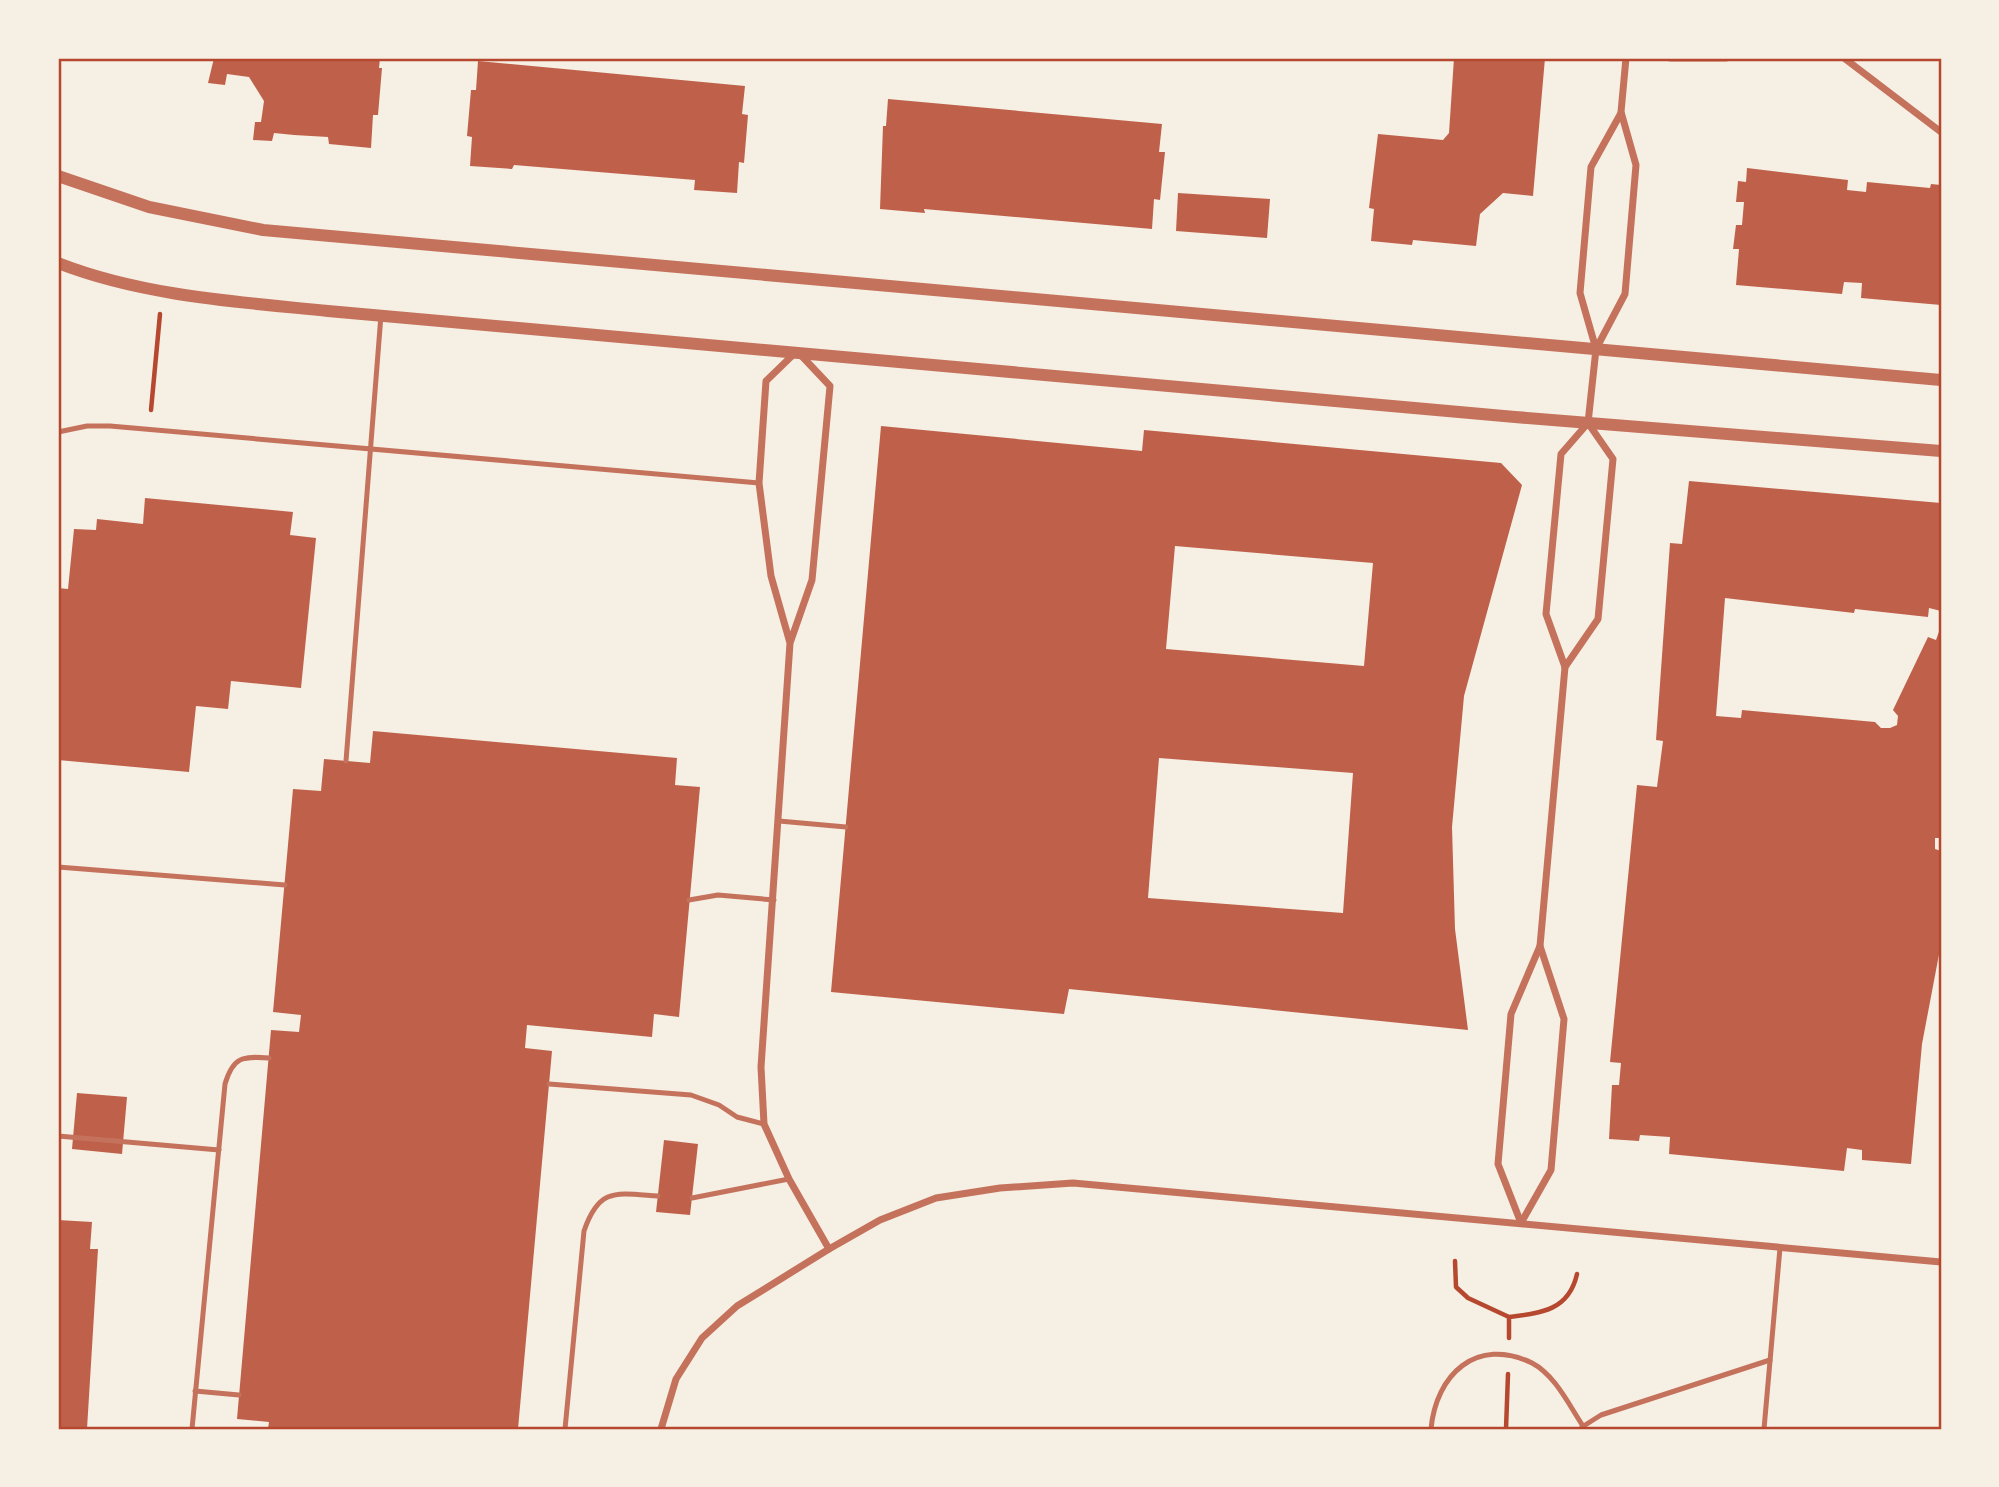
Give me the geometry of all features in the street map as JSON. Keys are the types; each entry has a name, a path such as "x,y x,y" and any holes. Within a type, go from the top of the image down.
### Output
{"street":[{"path":"1521,1223 1498,1164 1511,1014 1540,946 1565,667 1546,614 1561,454 1588,423 1596,349 1625,294 1636,165 1621,112 1626,58"},
{"path":"1670,58 1726,58"},
{"path":"1844,58 1941,132"},
{"path":"1596,349 1580,293 1591,167 1621,112"},
{"path":"58,176 149,207 263,230 1941,380"},
{"path":"58,263 163,289 258,304 1941,452"},
{"path":"790,643 771,576 759,483 766,381 797,351"},
{"path":"797,351 830,386 812,580 790,643 761,1067 764,1124 789,1179 829,1249"},
{"path":"1565,667 1598,619 1612,473 1613,460 1588,423"},
{"path":"1521,1223 1551,1170 1564,1019 1540,946"},
{"path":"661,1429 676,1379 702,1338 737,1307 880,1220 936,1198 1000,1188 1073,1183 1941,1262"}],"lane":[{"path":"346,761 381,315"},
{"path":"58,432 87,426 149,430 759,483"},
{"path":"779,821 846,827"},
{"path":"58,867 285,885"},
{"path":"689,900 718,895 774,900"},
{"path":"192,1429 225,1084 231,1066 252,1057 269,1058"},
{"path":"549,1084 691,1095 719,1105 737,1117 764,1124"},
{"path":"58,1136 219,1150"},
{"path":"692,1198 789,1179"},
{"path":"565,1429 584,1231 592,1206 606,1196 658,1196"},
{"path":"1764,1429 1780,1248"},
{"path":"1431,1429 1438,1392 1449,1375 1487,1354 1510,1356 1533,1364 1557,1385 1582,1428 1601,1415 1770,1360"},
{"path":"195,1391 239,1395"}],"path":[{"path":"149,430 163,289"},
{"path":"1455,1261 1456,1287 1468,1298 1508,1317"}],"building":[{"path":"214,58 380,58 379,68 382,68 378,115 373,115 371,148 329,144 328,137 274,133 272,141 253,140 255,122 261,122 264,101 249,77 227,74 225,85 208,83"},
{"path":"1454,58 1545,58 1533,196 1503,193 1480,214 1476,246 1413,240 1412,245 1371,241 1374,209 1369,208 1378,134 1443,140 1449,133"},
{"path":"478,61 745,86 742,114 748,115 744,163 739,162 737,193 694,190 695,180 514,165 512,169 470,166 472,137 467,136 471,90 476,90"},
{"path":"888,99 1162,124 1159,152 1165,152 1160,200 1154,199 1152,229 924,209 925,213 880,209 883,126 886,126"},
{"path":"1747,168 1848,180 1847,190 1866,192 1867,182 1930,188 1931,184 1941,185 1941,305 1861,298 1862,283 1844,282 1842,294 1736,285 1739,249 1733,249 1736,225 1742,225 1744,202 1736,202 1738,181 1746,182"},
{"path":"1178,193 1270,199 1267,238 1176,231"},
{"path":"881,426 1142,451 1144,430 1501,463 1522,485 1464,696 1452,827 1455,929 1468,1030 1069,989 1064,1014 831,992","holes":["1175,546 1373,563 1364,666 1166,649","1159,758 1353,773 1343,913 1148,898"]},
{"path":"1689,481 1941,503 1941,611 1929,608 1928,617 1855,609 1854,613 1725,598 1716,716 1741,718 1742,710 1875,722 1881,728 1890,728 1897,725 1898,716 1893,710 1928,637 1936,640 1941,626 1941,838 1935,838 1935,849 1941,851 1941,944 1922,1044 1911,1164 1862,1160 1862,1150 1847,1148 1844,1171 1669,1154 1670,1137 1640,1135 1639,1141 1609,1139 1612,1085 1619,1085 1621,1063 1610,1062 1637,785 1657,787 1663,741 1656,740 1670,543 1682,544"},
{"path":"145,498 293,512 290,535 316,538 301,688 231,681 228,709 196,706 189,772 58,760 58,588 68,589 74,529 96,530 97,519 143,524"},
{"path":"373,731 677,758 675,785 700,787 679,1017 654,1014 652,1037 527,1025 525,1048 552,1051 518,1429 268,1429 269,1422 237,1419 271,1030 299,1032 301,1015 273,1012 293,789 321,791 324,759 370,763"},
{"path":"77,1093 127,1097 122,1154 72,1149"},
{"path":"664,1140 698,1144 690,1215 656,1212"},
{"path":"58,1220 92,1222 90,1249 98,1249 87,1429 58,1429"}]}
